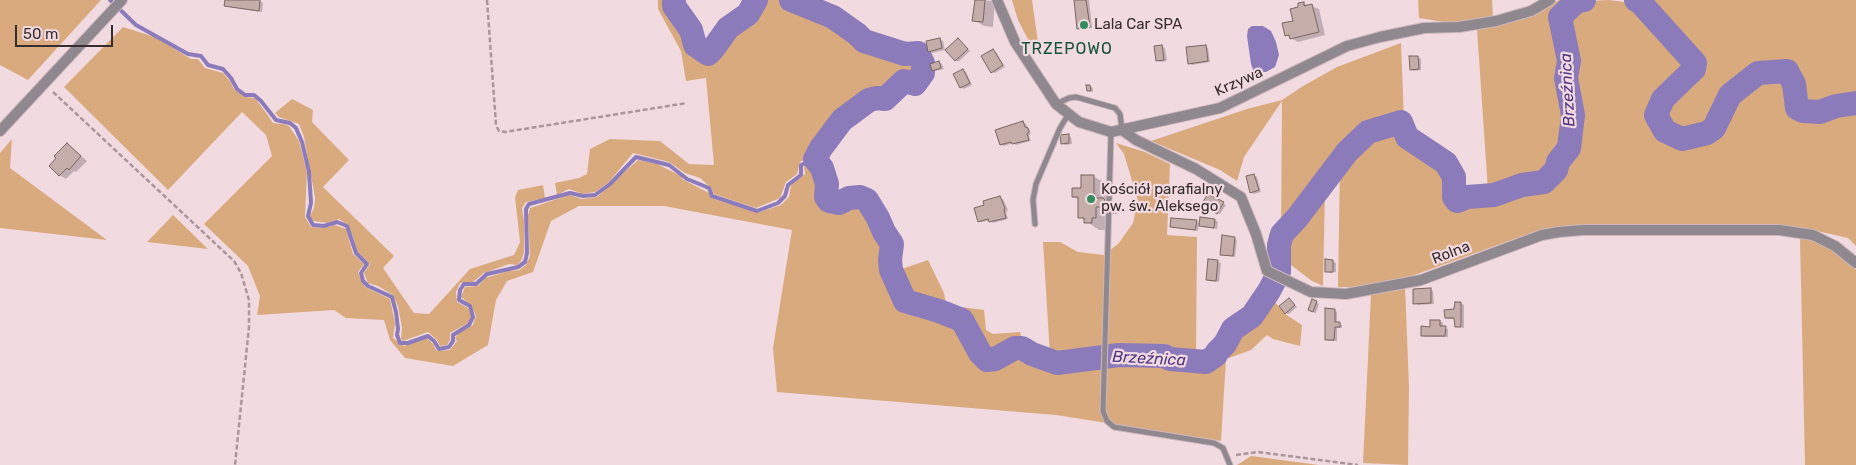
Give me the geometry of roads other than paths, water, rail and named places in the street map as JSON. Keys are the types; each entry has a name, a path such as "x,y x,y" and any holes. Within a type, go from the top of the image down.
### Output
{"street":[{"path":"0,130 122,0"},
{"path":"997,0 1015,42 1056,104 1079,122 1116,131"},
{"name":"Krzywa","path":"1116,131 1220,108 1347,46 1424,28 1496,21 1531,11 1550,0"},
{"name":"Rolna","path":"1116,131 1196,168 1241,197 1256,234 1267,271 1310,292 1346,294 1421,280 1542,235 1582,230 1779,230 1813,236 1835,246 1856,263"}],"lane":[{"path":"1056,104 1076,97 1115,108 1120,114 1116,131 1103,366 1103,411 1107,421 1114,427 1214,443 1223,448 1230,465"},
{"path":"1034,224 1033,200 1036,184 1060,128 1068,115"}],"waterway":[{"path":"110,0 136,25 188,54 201,56 208,65 223,69 237,89 245,95 254,95 276,120 290,123 296,128 302,142 309,172 311,203 308,216 313,225 324,226 337,222 347,226 356,253 367,264 361,273 363,281 368,286 392,297 396,312 397,335 400,343 408,343 428,336 439,349 449,347 453,341 453,335 469,325 473,317 470,306 459,300 460,290 464,284 476,284 487,274 518,267 525,262 527,253 526,209 529,204 570,193 583,196 595,195 610,184 636,157 669,165 687,179 709,188 712,196 757,211 778,203 785,196 788,185 801,175 801,165 815,159"},
{"name":"Brzeźnica","path":"674,0 674,6 691,30 695,45 708,54 728,28 748,14 756,0"},
{"name":"Brzeźnica","path":"791,0 833,17 864,41 905,54 918,53 923,63 923,73 915,84 904,81 885,99 869,100 842,120 821,148 815,159 822,168 827,184 826,197 829,201 839,203 849,198 860,197 867,200 892,244 891,270 905,301 962,320 980,353 987,360 995,359 1015,348 1022,348 1032,354 1057,363 1119,355 1164,356 1170,359 1206,362 1216,355 1225,344 1233,329 1252,316 1269,291 1279,272 1279,245 1282,234 1297,218 1347,152 1368,132 1401,122 1407,137 1446,163 1454,177 1454,197 1457,201 1467,197 1494,195 1522,185 1544,182 1556,170 1558,162 1569,148 1573,115 1566,78 1569,61 1560,17 1577,1 1584,0"},
{"name":"Brzeźnica","path":"1636,0 1639,1 1695,63 1694,69 1663,99 1656,115 1665,131 1682,139 1707,133 1714,128 1730,95 1758,73 1787,71 1794,84 1797,108 1803,111 1820,112 1836,106 1856,103"}],"place":[{"name":"Lala Car SPA","path":"1084,25"},
{"name":"Kościół parafialny pw. św. Aleksego","path":"1091,199"}],"district":[{"name":"TRZEPOWO","path":"1067,49"}]}
